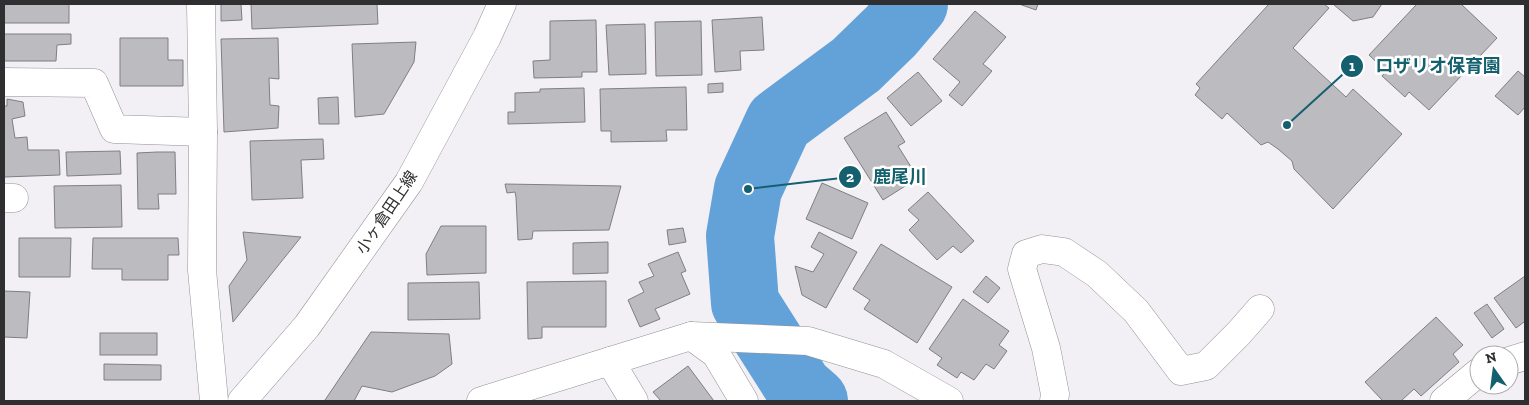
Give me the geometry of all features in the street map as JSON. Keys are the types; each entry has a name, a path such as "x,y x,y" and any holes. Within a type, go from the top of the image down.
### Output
{"street":[{"path":"201,4 203,132 202,270 214,401"},
{"name":"小ヶ倉田上線","path":"242,401 307,326 409,182 487,37 502,4"},
{"path":"4,82 94,83 114,129 203,132"},
{"path":"1054,401 1055,394 1046,348 1022,269 1026,254 1042,249 1064,252 1097,274 1136,312 1181,371 1206,366 1260,309"},
{"path":"691,336 716,354 744,401"},
{"path":"481,401 691,336 808,341 884,364 950,401"},
{"path":"610,361 634,401"},
{"path":"1444,401 1469,380"}],"building":[{"path":"4,4 69,4 69,23 4,23"},
{"path":"221,4 241,4 242,20 221,21"},
{"path":"251,4 377,4 378,24 252,29"},
{"path":"1019,4 1038,4 1036,10"},
{"path":"1269,4 1324,4 1329,8 1293,48 1346,97 1353,89 1402,134 1333,209 1294,169 1292,161 1278,149 1268,142 1261,145 1227,113 1222,119 1195,95 1200,88 1196,84"},
{"path":"1333,4 1382,4 1373,17 1353,21"},
{"path":"1417,4 1461,4 1497,38 1429,110 1409,92 1405,97 1382,76 1386,71 1369,55"},
{"path":"975,11 1006,37 983,64 992,71 962,106 949,95 960,82 933,59"},
{"path":"762,17 764,50 740,51 741,70 715,72 712,20"},
{"path":"596,20 597,72 582,72 582,77 534,78 533,61 550,60 550,21"},
{"path":"701,21 702,75 656,76 655,22"},
{"path":"645,24 646,74 609,75 606,25"},
{"path":"4,34 71,34 71,44 57,45 56,61 4,61"},
{"path":"120,38 168,38 168,60 183,60 183,86 120,86"},
{"path":"278,38 279,79 269,78 270,105 279,106 278,128 224,132 221,39"},
{"path":"416,42 414,62 384,114 355,117 352,44"},
{"path":"1518,71 1525,77 1525,107 1518,115 1495,96"},
{"path":"918,72 942,101 911,126 887,98"},
{"path":"723,83 723,92 708,93 708,84"},
{"path":"686,87 687,130 666,130 667,141 611,142 611,131 601,131 600,89"},
{"path":"584,88 585,122 508,124 508,112 515,112 515,93 540,92 540,89"},
{"path":"338,97 339,124 319,124 318,98"},
{"path":"7,99 23,102 25,116 12,119 15,138 27,137 28,150 59,150 60,175 4,177 4,106 7,106"},
{"path":"886,112 905,142 898,146 918,178 883,200 844,138"},
{"path":"323,139 324,159 301,160 303,198 252,200 250,141"},
{"path":"120,151 121,174 67,176 66,152"},
{"path":"175,152 176,194 158,194 159,209 138,209 137,153"},
{"path":"822,183 868,203 852,239 806,219"},
{"path":"505,184 621,186 609,230 533,231 532,239 518,240 515,192 507,193"},
{"path":"121,185 122,227 55,228 54,186"},
{"path":"928,192 974,241 961,253 953,246 937,260 909,230 919,220 908,210"},
{"path":"441,226 486,226 486,273 427,275 426,254"},
{"path":"683,228 686,242 669,245 667,230"},
{"path":"243,232 301,237 233,322 229,286 247,260"},
{"path":"819,232 857,252 826,308 802,295 795,266 813,272 824,254 811,247"},
{"path":"19,238 71,238 70,277 19,277"},
{"path":"93,238 178,238 179,255 168,255 168,280 122,280 122,269 92,269"},
{"path":"608,242 608,273 573,274 573,243"},
{"path":"881,244 952,287 917,343 864,309 870,300 853,289"},
{"path":"678,252 686,271 681,273 690,294 655,309 660,319 640,327 628,300 644,292 639,282 654,276 648,264"},
{"path":"986,276 1000,288 988,303 973,292"},
{"path":"1525,276 1525,323 1516,328 1494,298"},
{"path":"606,281 606,327 542,327 542,338 528,339 527,282"},
{"path":"479,282 480,319 408,320 408,283"},
{"path":"4,291 30,292 27,338 4,337"},
{"path":"963,299 1009,331 999,345 1007,351 994,369 986,364 974,380 961,372 957,378 937,365 942,358 929,349"},
{"path":"1487,304 1504,329 1492,338 1474,313"},
{"path":"1436,317 1463,345 1453,354 1459,362 1421,396 1414,389 1403,401 1383,401 1365,382"},
{"path":"371,332 449,334 452,364 435,376 392,392 362,386 354,401 325,400"},
{"path":"100,333 157,333 157,355 100,355"},
{"path":"104,364 161,365 161,380 104,380"},
{"path":"688,366 714,401 661,401 653,392"}],"waterway":[{"path":"814,401 799,388 745,303 740,236 748,189 779,122 856,65 891,31 914,4"}],"place":[{"name":"ロザリオ保育園","path":"1287,125"},
{"name":"鹿尾川","path":"748,189"}]}
